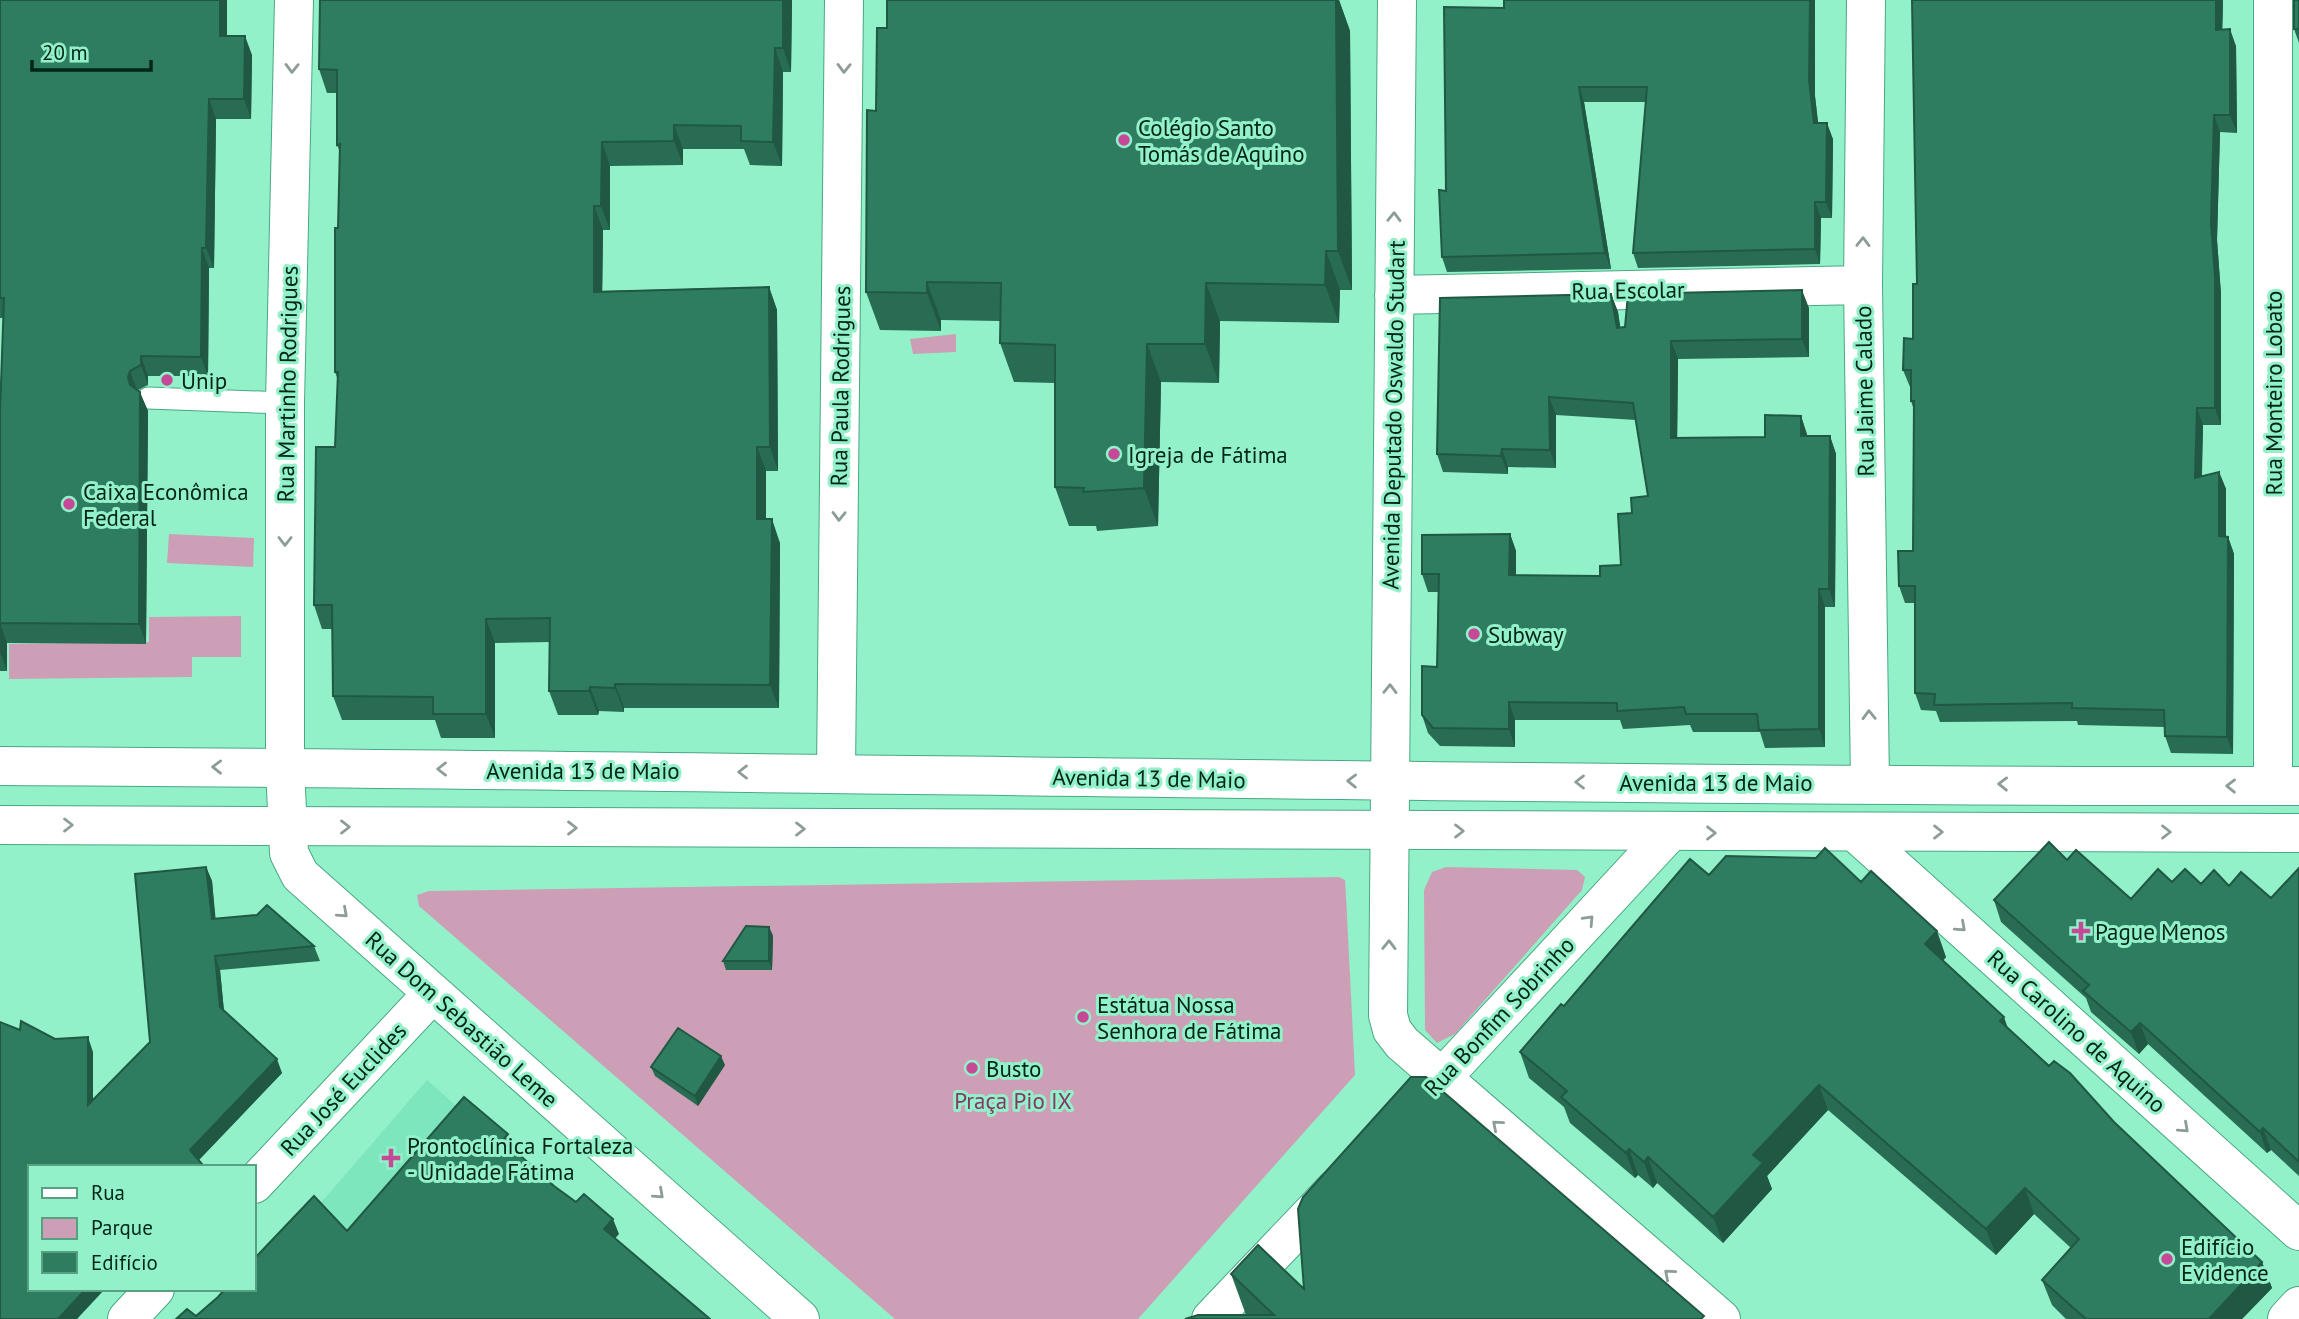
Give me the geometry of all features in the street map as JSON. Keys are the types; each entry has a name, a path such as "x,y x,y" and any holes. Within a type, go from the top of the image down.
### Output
{"street":[{"name":"Rua Martinho Rodrigues","path":"285,768 285,403 294,0"},
{"name":"Rua Paula Rodrigues","path":"836,772 844,0"},
{"name":"Avenida Deputado Oswaldo Studart","path":"1396,0 1388,1015 1392,1030 1402,1043 1721,1319"},
{"name":"Rua Jaime Calado","path":"1866,0 1863,285 1870,783"},
{"name":"Rua Monteiro Lobato","path":"2273,0 2286,786"},
{"name":"Rua Escolar","path":"1394,295 1863,285"},
{"name":"Avenida 13 de Maio","path":"0,766 836,772 1389,782 2286,786"},
{"name":"Rua Dom Sebastião Leme","path":"285,768 289,853 300,875 800,1319"},
{"path":"0,825 1669,833 2299,833"},
{"name":"Rua Carolino de Aquino","path":"1855,832 2299,1231"},
{"name":"Rua Bonfim Sobrinho","path":"1405,1116 1669,833"},
{"name":"Rua José Euclides","path":"256,1182 433,993"},
{"path":"1211,1319 1358,1165"},
{"path":"127,1319 153,1291"},
{"path":"2287,1319 2299,1306"}],"lane":[{"path":"148,398 285,403"}],"shaded area":[{"name":"Prontoclínica Fortaleza - Unidade Fátima","path":"427,1080 462,1111 351,1241 319,1205"}],"green space":[{"path":"956,334 956,352 913,354 910,339"},
{"path":"169,534 254,538 253,567 167,563"},
{"path":"241,616 241,657 192,657 192,677 9,679 9,644 149,642 149,617"},
{"path":"1446,867 1577,870 1585,877 1582,890 1455,1034 1437,1043 1425,1030 1424,890 1432,872"},
{"name":"Praça Pio IX","path":"1339,877 1345,880 1355,1075 1138,1319 895,1319 419,906 417,895 429,891"}],"building":[{"path":"0,0 220,0 220,36 245,36 244,99 209,99 206,248 202,248 201,357 141,356 141,365 130,371 128,377 130,385 140,392 139,624 0,623 0,412 4,298 0,298"},
{"path":"320,0 783,0 783,48 775,48 773,142 741,141 741,126 674,125 674,141 602,142 601,206 594,206 594,292 769,287 770,447 757,447 757,519 772,519 770,685 615,684 615,688 590,687 589,691 549,691 550,618 486,619 486,714 433,714 433,697 333,696 332,605 314,605 316,447 335,447 338,372 335,372 335,228 338,228 340,144 337,145 337,70 319,69"},
{"name":"Colégio Santo Tomás de Aquino","path":"887,0 1336,0 1338,251 1326,251 1325,285 1206,283 1205,344 1147,344 1144,488 1083,492 1084,488 1055,487 1055,345 1000,343 1001,283 927,282 927,293 866,292 867,110 876,111 877,28 887,28"},
{"path":"1504,0 1810,0 1809,80 1814,123 1827,123 1826,202 1815,202 1815,249 1633,253 1647,87 1579,87 1605,253 1442,257 1439,190 1446,191 1444,7 1504,8"},
{"path":"1912,0 2216,0 2216,30 2230,29 2230,115 2214,115 2211,223 2215,277 2215,408 2197,408 2195,478 2219,472 2219,536 2228,537 2227,737 2165,736 2164,710 2072,708 2072,703 1934,705 1935,694 1915,693 1915,586 1899,586 1898,551 1913,551 1914,401 1911,401 1911,370 1903,370 1904,338 1913,339 1913,284 1917,284"},
{"path":"2294,0 2299,0 2299,29 2294,29"},
{"path":"1802,290 1802,339 1671,341 1671,438 1765,437 1765,415 1801,416 1801,436 1830,436 1829,589 1819,589 1819,729 1759,730 1757,714 1686,714 1684,707 1617,711 1617,703 1509,702 1509,729 1433,728 1422,715 1422,666 1437,667 1439,574 1422,574 1422,535 1510,534 1509,575 1600,576 1600,566 1621,565 1618,514 1632,513 1631,498 1648,496 1633,403 1549,397 1550,450 1502,449 1501,456 1437,454 1440,298 1611,294 1617,328 1625,327 1628,294"},
{"path":"2049,842 2067,860 2076,850 2131,899 2158,869 2172,882 2185,869 2201,884 2214,870 2229,886 2241,872 2271,898 2299,868 2299,1162 2263,1128 2260,1132 2140,1023 2131,1032 2083,991 2089,985 1994,900"},
{"path":"1825,848 1861,882 1871,871 1937,931 1925,944 2004,1017 2000,1021 2049,1066 2054,1061 2070,1073 2114,1122 2262,1262 2209,1319 2086,1319 2042,1280 2079,1239 2025,1188 1986,1229 1819,1085 1753,1155 1763,1163 1713,1217 1648,1157 1644,1162 1629,1149 1626,1153 1561,1097 1567,1091 1520,1052 1561,1004 1564,1006 1690,859 1709,875 1726,856 1816,858"},
{"path":"206,867 212,919 257,915 267,905 314,946 215,956 220,1007 277,1059 190,1150 201,1165 28,1165 28,1291 84,1291 58,1319 0,1319 0,1022 20,1030 21,1021 55,1039 88,1037 88,1105 150,1042 135,874"},
{"path":"746,926 769,927 769,961 723,961"},
{"path":"678,1028 721,1056 695,1096 651,1067"},
{"path":"1411,1077 1426,1077 1704,1316 1701,1319 1185,1319 1198,1315 1274,1315 1231,1274 1258,1245 1304,1289 1298,1209 1303,1197"},
{"path":"464,1097 508,1134 503,1140 554,1186 576,1202 584,1194 613,1219 604,1229 710,1319 176,1319 187,1309 196,1316 223,1291 256,1291 256,1257 314,1196 347,1231"}],"place":[{"name":"Colégio Santo Tomás de Aquino","path":"1124,140"},
{"name":"Unip","path":"167,380"},
{"name":"Igreja de Fátima","path":"1114,454"},
{"name":"Caixa Econômica Federal","path":"69,504"},
{"name":"Subway","path":"1474,634"},
{"name":"Pague Menos","path":"2081,931"},
{"name":"Estátua Nossa Senhora de Fátima","path":"1083,1017"},
{"name":"Busto","path":"972,1068"},
{"name":"Prontoclínica Fortaleza - Unidade Fátima","path":"391,1158"},
{"name":"Edifício Evidence","path":"2167,1259"}]}
